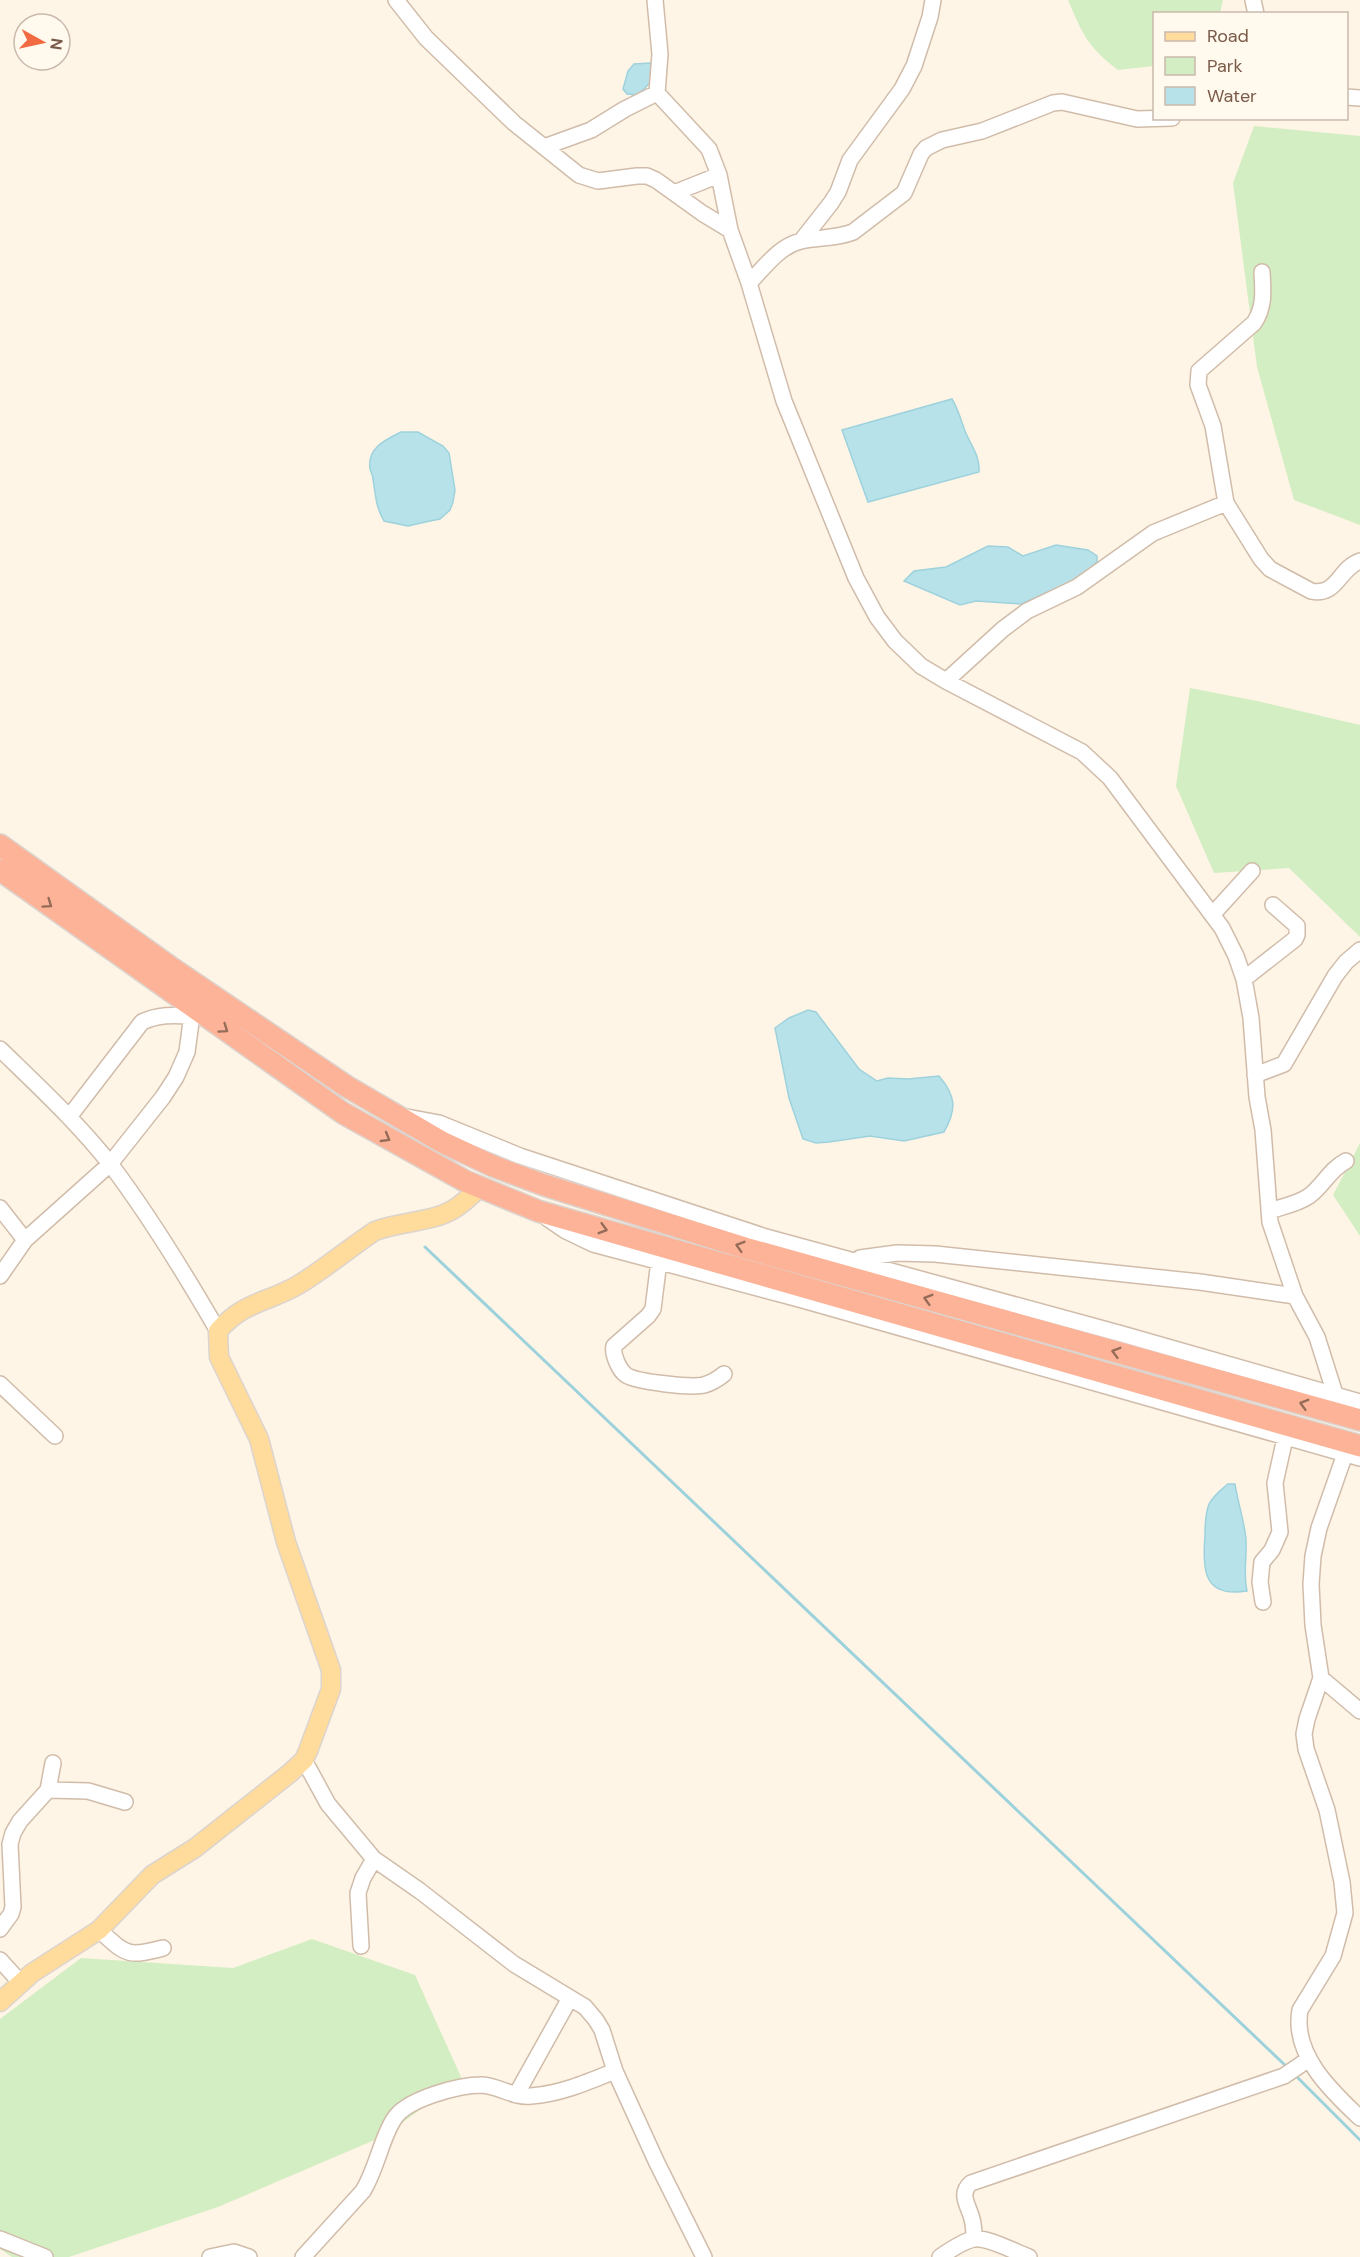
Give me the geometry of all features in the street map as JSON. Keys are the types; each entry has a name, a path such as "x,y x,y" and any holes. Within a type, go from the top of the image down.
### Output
{"highway":[{"path":"0,845 183,976 346,1086 442,1142 493,1166 544,1185 745,1248 1360,1420"},
{"path":"0,870 192,1012 342,1113 415,1155 480,1187 538,1210 1355,1453"}],"main road":[{"path":"0,2002 32,1973 99,1930 152,1875 195,1848 304,1760 331,1689 331,1670 309,1613 286,1542 260,1439 219,1357 218,1331 228,1319 243,1309 294,1287 316,1274 375,1231 390,1225 452,1211 480,1187"}],"street":[{"path":"396,0 426,38 514,123 579,175 588,179 609,180 647,176 730,230"},
{"path":"655,0 660,54 657,93 709,149 719,175 730,230 749,283 784,401 856,578 877,617 895,641 921,666 1082,752 1095,762 1110,778 1222,928 1236,956 1244,979 1251,1018 1270,1222 1295,1296 1317,1336 1335,1394"},
{"path":"802,240 838,192 850,160 902,89 914,66 930,17 933,0"},
{"path":"544,147 591,130 625,108 657,93"},
{"path":"749,283 781,250 802,240 853,232 898,199 909,185 921,154 933,144 982,131 1045,105 1062,102 1146,121 1155,120"},
{"path":"674,193 719,175"},
{"path":"1262,272 1263,305 1260,315 1254,323 1199,371 1197,378 1213,426 1226,502 1261,559 1270,569 1311,591 1328,590 1354,563 1360,561"},
{"path":"946,681 1003,629 1027,611 1077,587 1153,533 1226,502"},
{"path":"1212,915 1252,871"},
{"path":"1244,979 1295,939 1297,935 1297,926 1273,905"},
{"path":"1255,1076 1284,1064 1335,976 1360,950"},
{"path":"0,1276 25,1240 110,1164 176,1077 186,1052 192,1012 153,1016 142,1022 69,1117"},
{"path":"0,1048 69,1117 110,1164 165,1241 218,1331"},
{"path":"395,1115 439,1123 520,1156 766,1237 1360,1402"},
{"path":"1269,1211 1303,1200 1331,1171 1346,1161"},
{"path":"0,1208 25,1240"},
{"path":"538,1210 579,1239 799,1299 1285,1438 1355,1453 1320,1528 1313,1556 1311,1584 1313,1625 1321,1678 1304,1734 1306,1749 1327,1810 1342,1882 1345,1913 1332,1956 1300,2010 1298,2020 1304,2062 1329,2090 1360,2118"},
{"path":"852,1260 897,1253 935,1254 1200,1282 1295,1296"},
{"path":"659,1261 653,1309 614,1346 614,1355 623,1373 633,1378 692,1386 710,1383 724,1374"},
{"path":"0,1384 55,1436"},
{"path":"1263,1602 1260,1582 1262,1562 1272,1550 1280,1532 1275,1483 1285,1438"},
{"path":"1321,1678 1360,1711"},
{"path":"304,1760 328,1804 374,1860 420,1891 514,1964 585,2007 602,2030 615,2071 657,2163 704,2257"},
{"path":"0,1929 11,1914 13,1907 10,1844 13,1833 20,1821 48,1790 53,1763"},
{"path":"48,1790 88,1791 125,1802"},
{"path":"361,1946 358,1893 363,1878 374,1860"},
{"path":"99,1930 123,1951 130,1954 141,1954 163,1948"},
{"path":"0,1960 21,1983"},
{"path":"516,2095 570,1998"},
{"path":"974,2239 974,2224 964,2195 971,2183 1284,2076 1304,2062"},
{"path":"303,2257 363,2191 394,2119 403,2109 420,2098 471,2086 491,2087 529,2097 564,2091 615,2071"},
{"path":"0,2239 45,2257"},
{"path":"940,2257 951,2249 974,2239 988,2241 1029,2257"},
{"path":"210,2257 234,2252 249,2257"}],"green space":[{"path":"1068,0 1223,0 1220,12 1153,12 1153,66 1118,70 1093,47"},
{"path":"1254,126 1360,136 1360,525 1294,500 1257,367 1233,183"},
{"path":"1190,688 1360,725 1360,937 1289,868 1214,873 1176,786"},
{"path":"1360,1143 1360,1236 1333,1195"},
{"path":"312,1939 415,1975 462,2079 384,2136 218,2207 69,2257 12,2257 0,2249 0,2019 81,1958 233,1968"}],"water":[{"path":"651,63 653,77 648,84 638,95 627,94 623,89 628,71 634,64"},
{"path":"952,399 977,456 979,472 868,502 842,430"},
{"path":"401,432 418,432 443,446 449,453 455,490 450,510 440,519 408,526 384,521 381,515 370,469 371,455 378,446"},
{"path":"1056,545 1088,550 1097,556 1097,562 1078,579 1021,604 976,601 960,605 904,581 914,571 946,567 988,546 1008,547 1023,556"},
{"path":"808,1010 816,1012 859,1069 877,1081 888,1078 939,1076 949,1090 953,1103 951,1116 944,1132 904,1141 870,1136 816,1143 803,1139 789,1098 775,1028 789,1018"},
{"path":"1228,1484 1235,1484 1244,1525 1247,1591 1233,1592 1214,1586 1209,1579 1204,1560 1209,1504"}],"waterway":[{"path":"425,1247 1287,2067"},
{"path":"1294,2074 1360,2140"}]}
